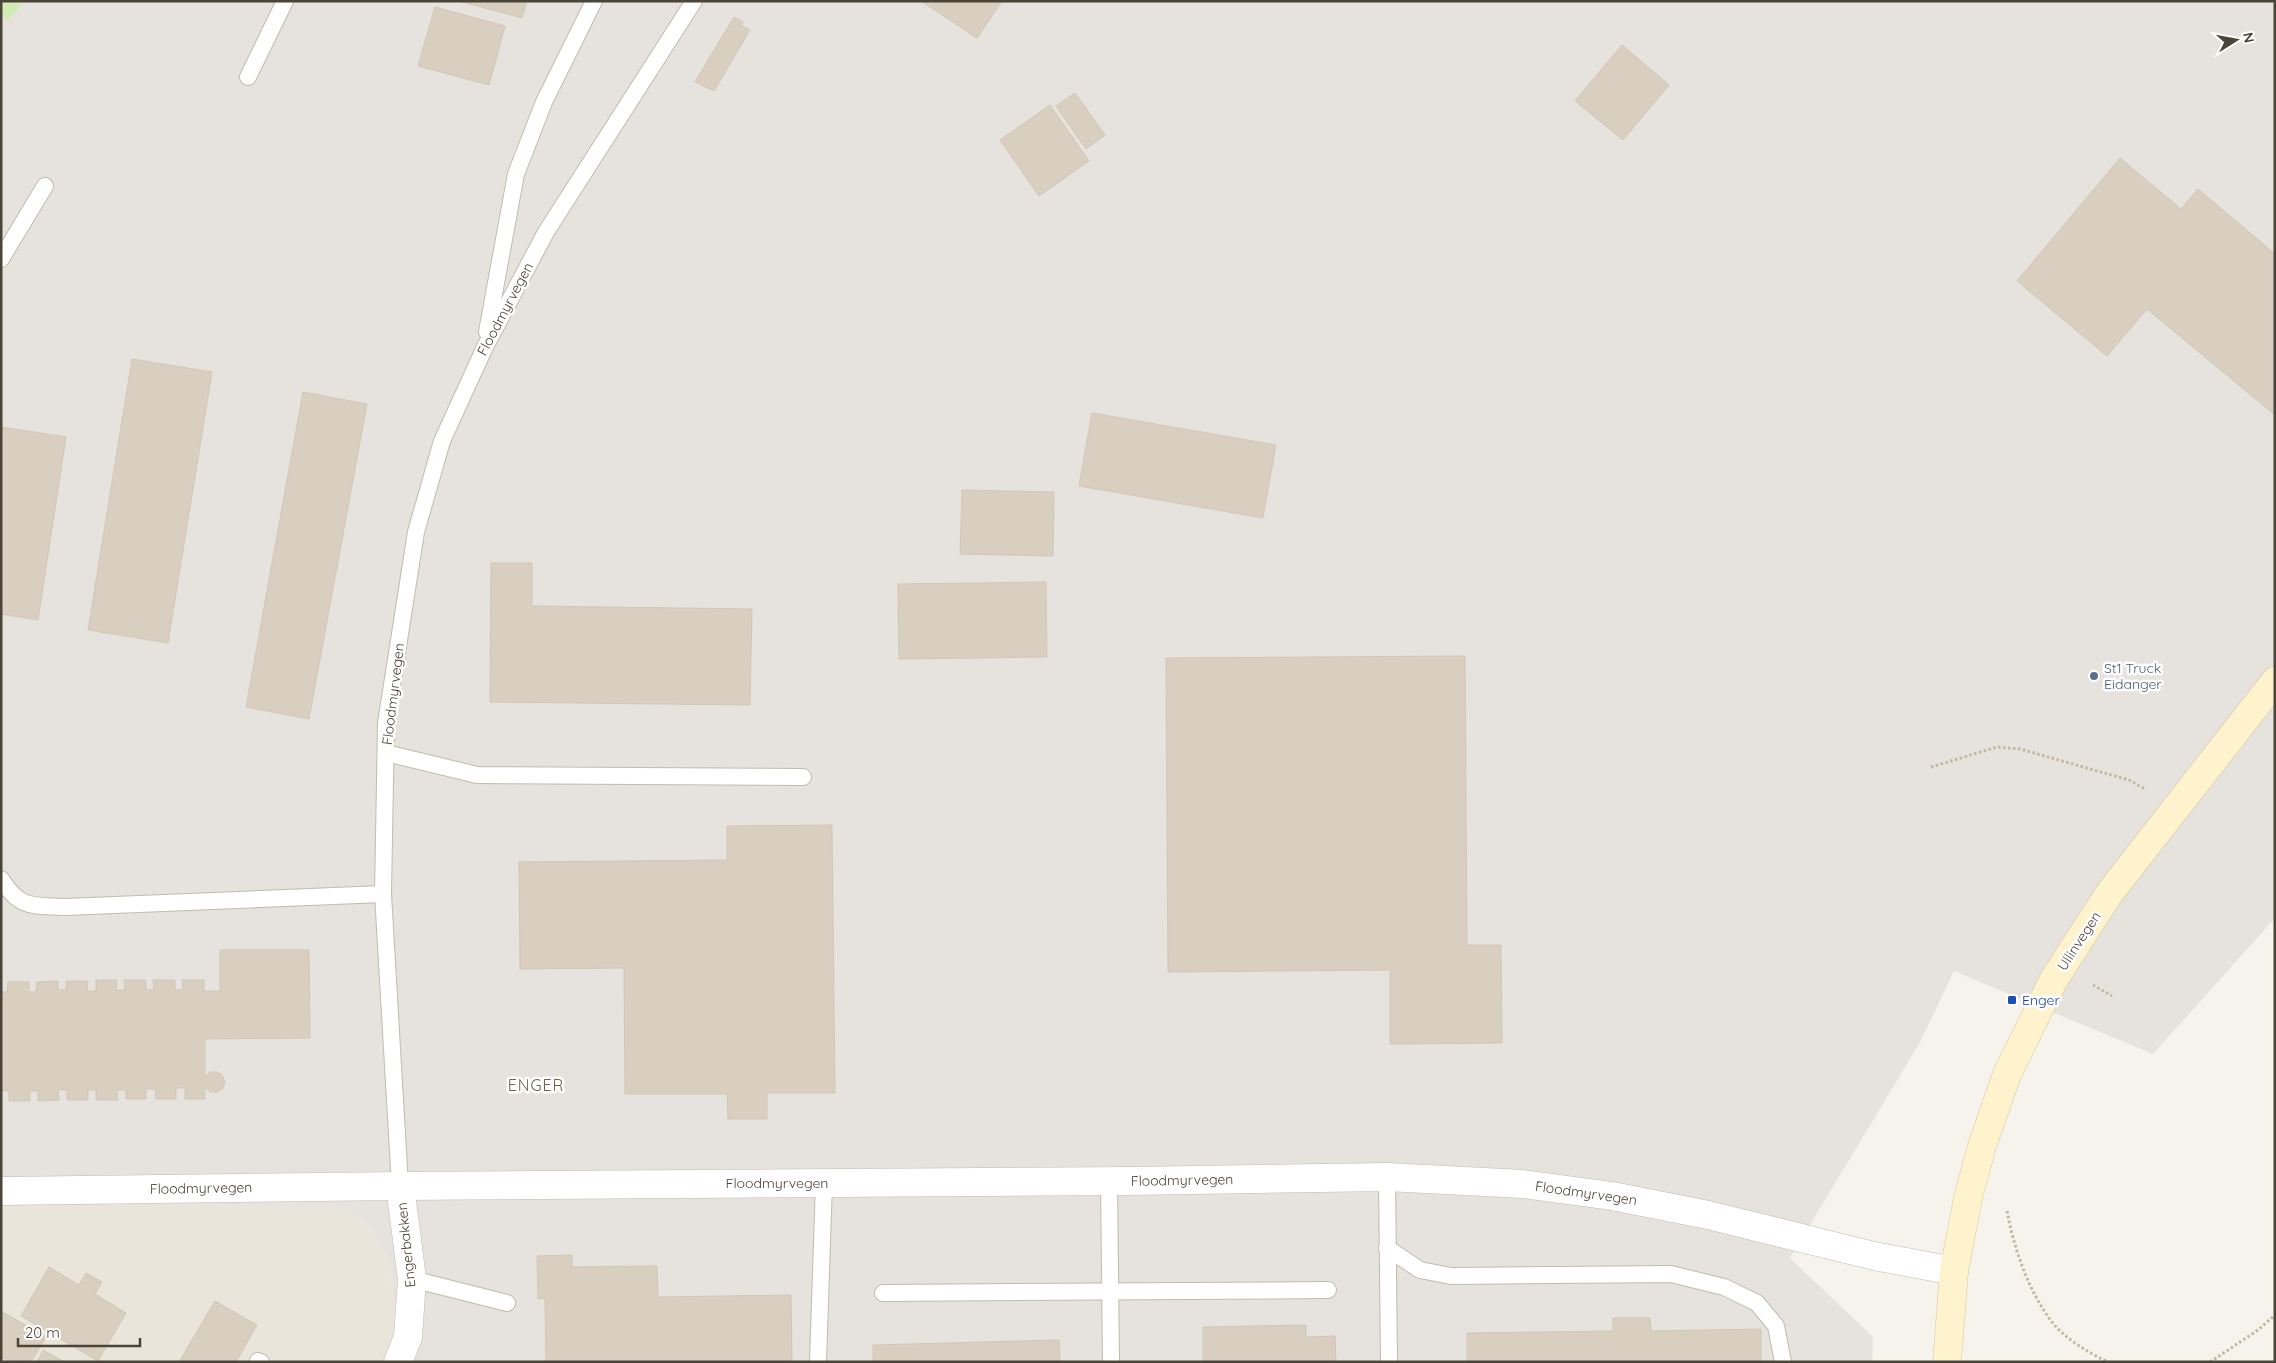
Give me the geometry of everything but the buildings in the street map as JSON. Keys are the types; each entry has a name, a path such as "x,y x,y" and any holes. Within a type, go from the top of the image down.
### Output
{"main road":[{"name":"Ullinvegen","path":"1948,1362 1954,1271 1968,1198 1982,1146 2007,1074 2053,981 2108,895 2275,681"}],"street":[{"name":"Floodmyrvegen","path":"1,1191 1109,1181 1387,1176 1523,1184 1612,1196 1708,1215 1874,1256 1954,1271"},
{"name":"Engerbakken","path":"398,1362 408,1337 412,1279 400,1186"}],"lane":[{"path":"248,77 285,1"},
{"path":"485,346 516,174 544,102 594,1"},
{"name":"Floodmyrvegen","path":"400,1186 383,894 386,722 416,532 442,441 485,346 546,232 694,1"},
{"path":"1,259 45,186"},
{"path":"386,753 477,775 803,777"},
{"path":"1,879 18,901 29,905 65,907 383,894"},
{"path":"1387,1176 1389,1362"},
{"path":"1109,1181 1112,1292 1111,1362"},
{"path":"818,1362 824,1183"},
{"path":"1387,1248 1420,1270 1451,1276 1671,1274 1724,1287 1757,1303 1776,1326 1783,1362"},
{"path":"412,1279 508,1303"},
{"path":"883,1293 1328,1290"}],"path":[{"path":"1931,767 1997,747 2020,749 2129,780 2175,809"},
{"path":"2006,1211 2017,1251 2032,1289 2050,1320 2078,1346 2108,1362"},
{"path":"2210,1362 2258,1330 2275,1315"}],"shaded area":[{"path":"25,1 2275,1 2275,918 2153,1054 1954,971 1920,1042 1790,1258 1873,1337 1872,1362 393,1362 395,1314 390,1263 373,1233 359,1218 327,1208 58,1201 1,1203 1,13 7,20"},
{"path":"58,1201 327,1208 359,1218 373,1233 390,1263 395,1314 393,1362 1,1362 1,1203"}],"green space":[{"path":"1,1 25,1 7,21 1,13"}],"place":[{"name":"St1 Truck Eidanger","path":"2094,676"},
{"name":"Enger","path":"2012,1000"}],"district":[{"name":"ENGER","path":"536,1085"}]}
